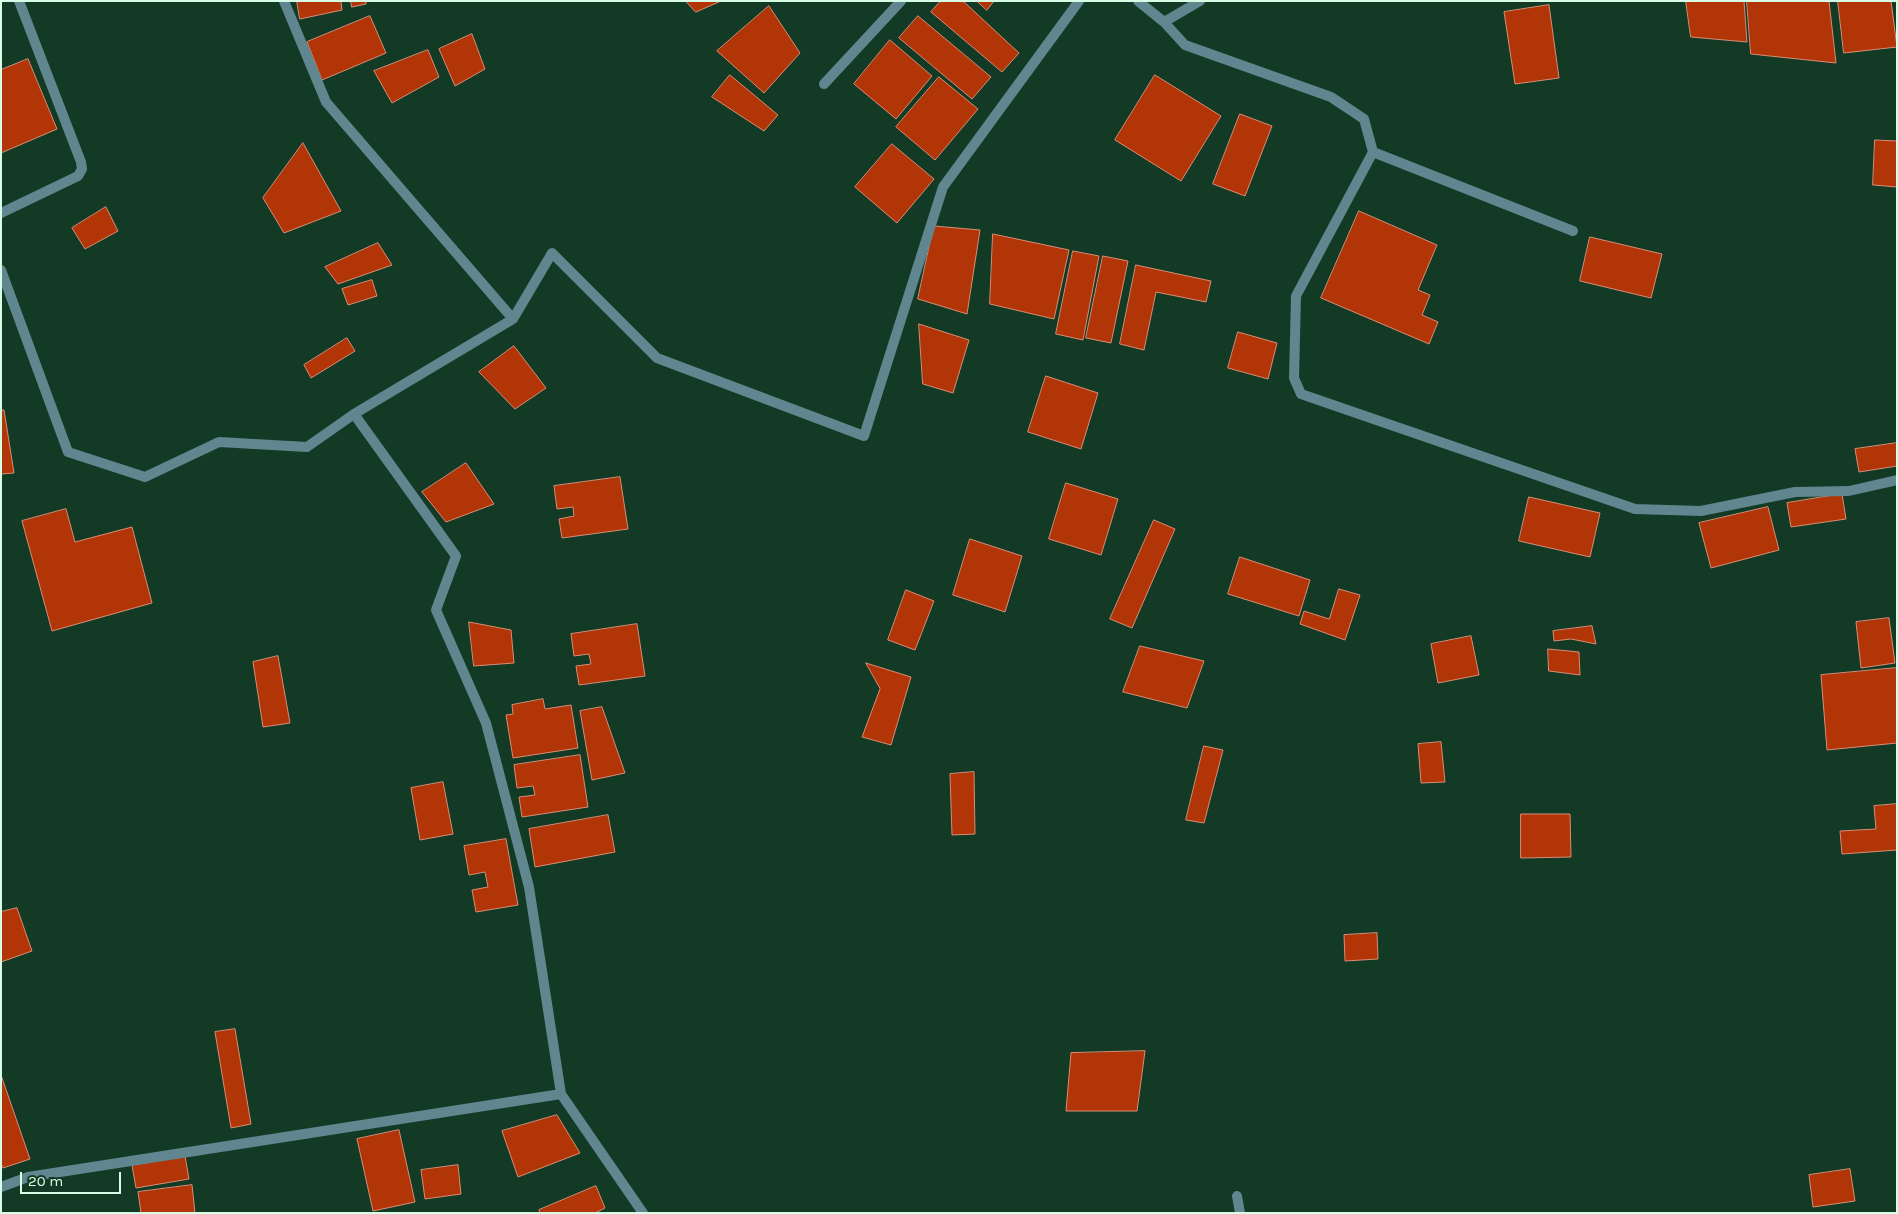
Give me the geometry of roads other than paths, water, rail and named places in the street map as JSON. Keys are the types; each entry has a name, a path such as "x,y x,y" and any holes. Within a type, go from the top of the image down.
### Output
{"street":[{"path":"1,213 78,176 82,169 81,162 19,1"},
{"path":"284,1 326,102 513,319"},
{"path":"824,84 901,1"},
{"path":"1,270 68,452 145,477 219,442 308,447 354,414 513,319 552,253 657,358 864,436 943,187 1079,1"},
{"path":"1138,1 1164,22 1185,45 1331,97 1364,119 1374,152 1296,296 1294,378 1301,394 1635,509 1700,511 1795,492 1849,491 1897,480"},
{"path":"1164,22 1200,1"},
{"path":"1374,152 1573,231"},
{"path":"354,414 456,556 436,610 486,723 526,878 561,1094 643,1213"},
{"path":"1,1187 28,1176 561,1094"},
{"path":"1237,1196 1240,1213"}]}
